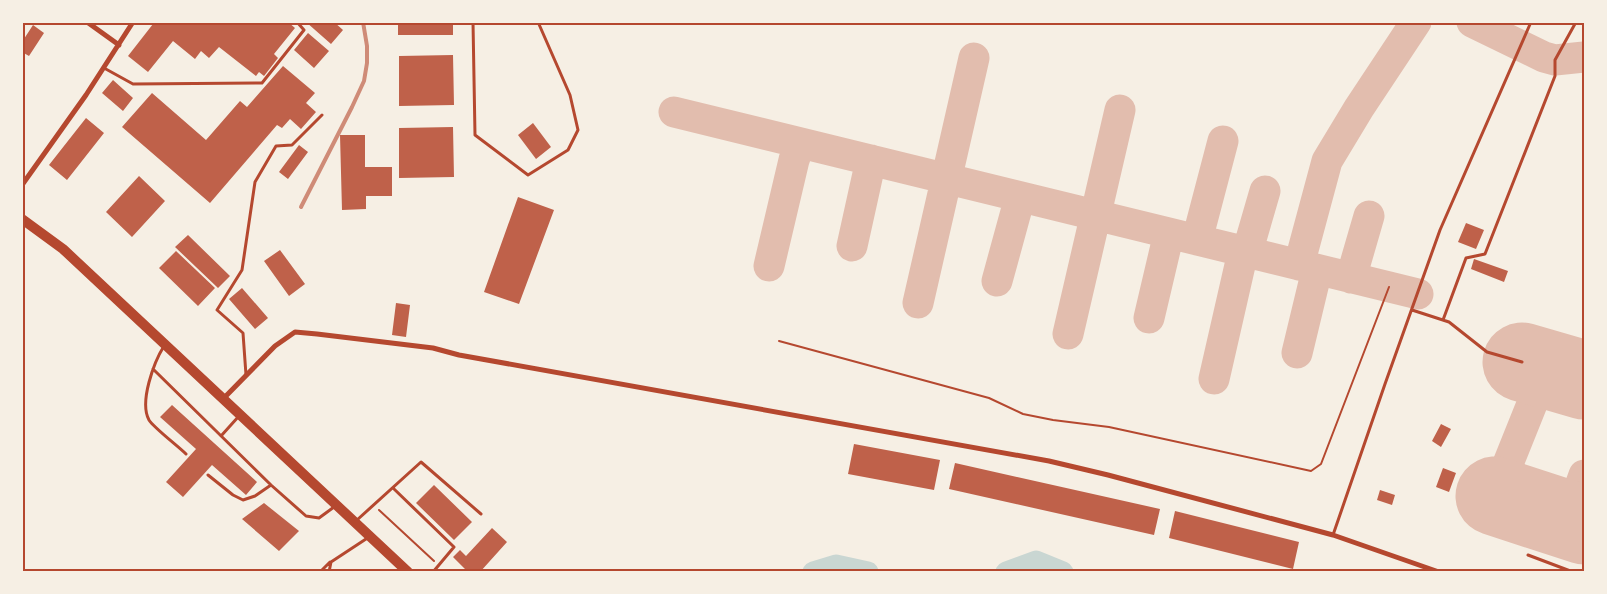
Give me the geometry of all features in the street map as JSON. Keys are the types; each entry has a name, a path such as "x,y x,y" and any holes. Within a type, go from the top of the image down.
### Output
{"main road":[{"path":"22,219 64,249 408,572"}],"street":[{"path":"87,22 119,45"},
{"path":"22,186 104,68 133,22"},
{"path":"223,399 275,346 295,332 433,348 497,362 1049,461 1333,535 1439,572"}],"lane":[{"path":"104,68 134,84 262,83 304,30 297,22"},
{"path":"473,22 475,135 528,175 568,150 578,130 570,95 538,22"},
{"path":"1333,535 1440,230 1531,22"},
{"path":"1443,320 1466,258 1485,254 1555,76 1555,60 1576,22"},
{"path":"246,376 243,333 217,310 242,270 255,182 276,146 292,145 322,115"},
{"path":"1412,310 1450,322 1487,352 1522,362"},
{"path":"166,343 153,369 146,399 149,419 186,454"},
{"path":"153,369 306,516 319,518 336,505"},
{"path":"221,436 239,415"},
{"path":"354,522 421,462 481,514"},
{"path":"208,475 233,495 243,500 255,496 272,485"},
{"path":"393,488 454,547 433,572"},
{"path":"320,572 331,562 369,536"},
{"path":"1528,555 1573,572"},
{"path":"329,572 331,562"}],"path":[{"path":"779,341 989,398 1023,414 1109,427 1311,471 1321,464 1389,287"},
{"path":"373,505 438,565"}],"building":[{"path":"151,22 288,22 295,28 274,54 278,58 264,76 259,72 256,76 219,47 209,58 201,51 195,59 173,41 148,72 128,56 153,24"},
{"path":"306,22 334,22 343,30 331,44"},
{"path":"398,22 453,22 453,35 398,35"},
{"path":"33,25 44,33 29,56 22,52 22,42"},
{"path":"308,33 329,51 314,68 294,50"},
{"path":"453,55 454,105 399,106 399,56"},
{"path":"283,66 315,93 306,103 316,112 301,129 290,119 282,128 277,125 210,203 122,127 152,93 206,140 240,101 247,107"},
{"path":"113,80 133,98 123,111 102,93"},
{"path":"86,118 104,133 67,180 49,165"},
{"path":"533,123 551,147 536,159 518,135"},
{"path":"453,127 454,177 399,178 399,128"},
{"path":"340,135 365,135 365,167 392,167 392,196 366,196 366,209 342,210"},
{"path":"299,145 308,152 288,179 279,172"},
{"path":"139,176 165,201 132,237 106,212"},
{"path":"518,197 554,210 519,304 484,292"},
{"path":"1466,223 1484,230 1476,249 1458,242"},
{"path":"188,235 230,276 218,288 175,247"},
{"path":"280,250 305,284 289,296 264,261"},
{"path":"176,251 215,288 198,306 159,268"},
{"path":"1474,259 1508,271 1504,282 1471,269"},
{"path":"242,288 268,318 255,329 229,299"},
{"path":"396,303 410,305 406,337 392,335"},
{"path":"172,405 257,482 246,495 212,465 183,497 166,482 196,449 160,417"},
{"path":"1441,424 1451,429 1441,447 1432,441"},
{"path":"854,444 940,460 934,490 848,474"},
{"path":"955,463 1160,509 1154,535 949,489"},
{"path":"1443,468 1456,473 1449,492 1436,487"},
{"path":"434,485 472,522 454,540 416,503"},
{"path":"1380,490 1395,495 1392,505 1377,500"},
{"path":"264,503 299,531 279,551 242,519"},
{"path":"1175,511 1299,542 1293,569 1169,538"},
{"path":"492,528 507,542 480,572 468,572 453,557 460,550 466,556"}],"waterway":[{"path":"1006,572 1036,561 1063,572"},
{"path":"813,572 836,565 868,572"}],"taxiway":[{"path":"1299,265 1327,161 1359,108 1416,22"},
{"path":"1472,22 1544,57 1555,60 1584,57"},
{"path":"918,303 974,58"},
{"path":"1068,334 1120,110"},
{"path":"674,112 1418,294"},
{"path":"1197,240 1223,141"},
{"path":"769,266 794,160 800,143"},
{"path":"852,246 871,160"},
{"path":"1247,253 1265,191"},
{"path":"997,281 1020,197"},
{"path":"1351,278 1369,216"},
{"path":"1149,318 1169,233"},
{"path":"1214,379 1243,252"},
{"path":"1297,353 1317,270"},
{"path":"1495,496 1546,369"},
{"path":"1568,519 1584,475"}],"runway":[{"path":"1522,362 1584,380"},
{"path":"1495,496 1584,525"}],"railway":[{"path":"301,207 364,81 367,46 363,22"}]}
